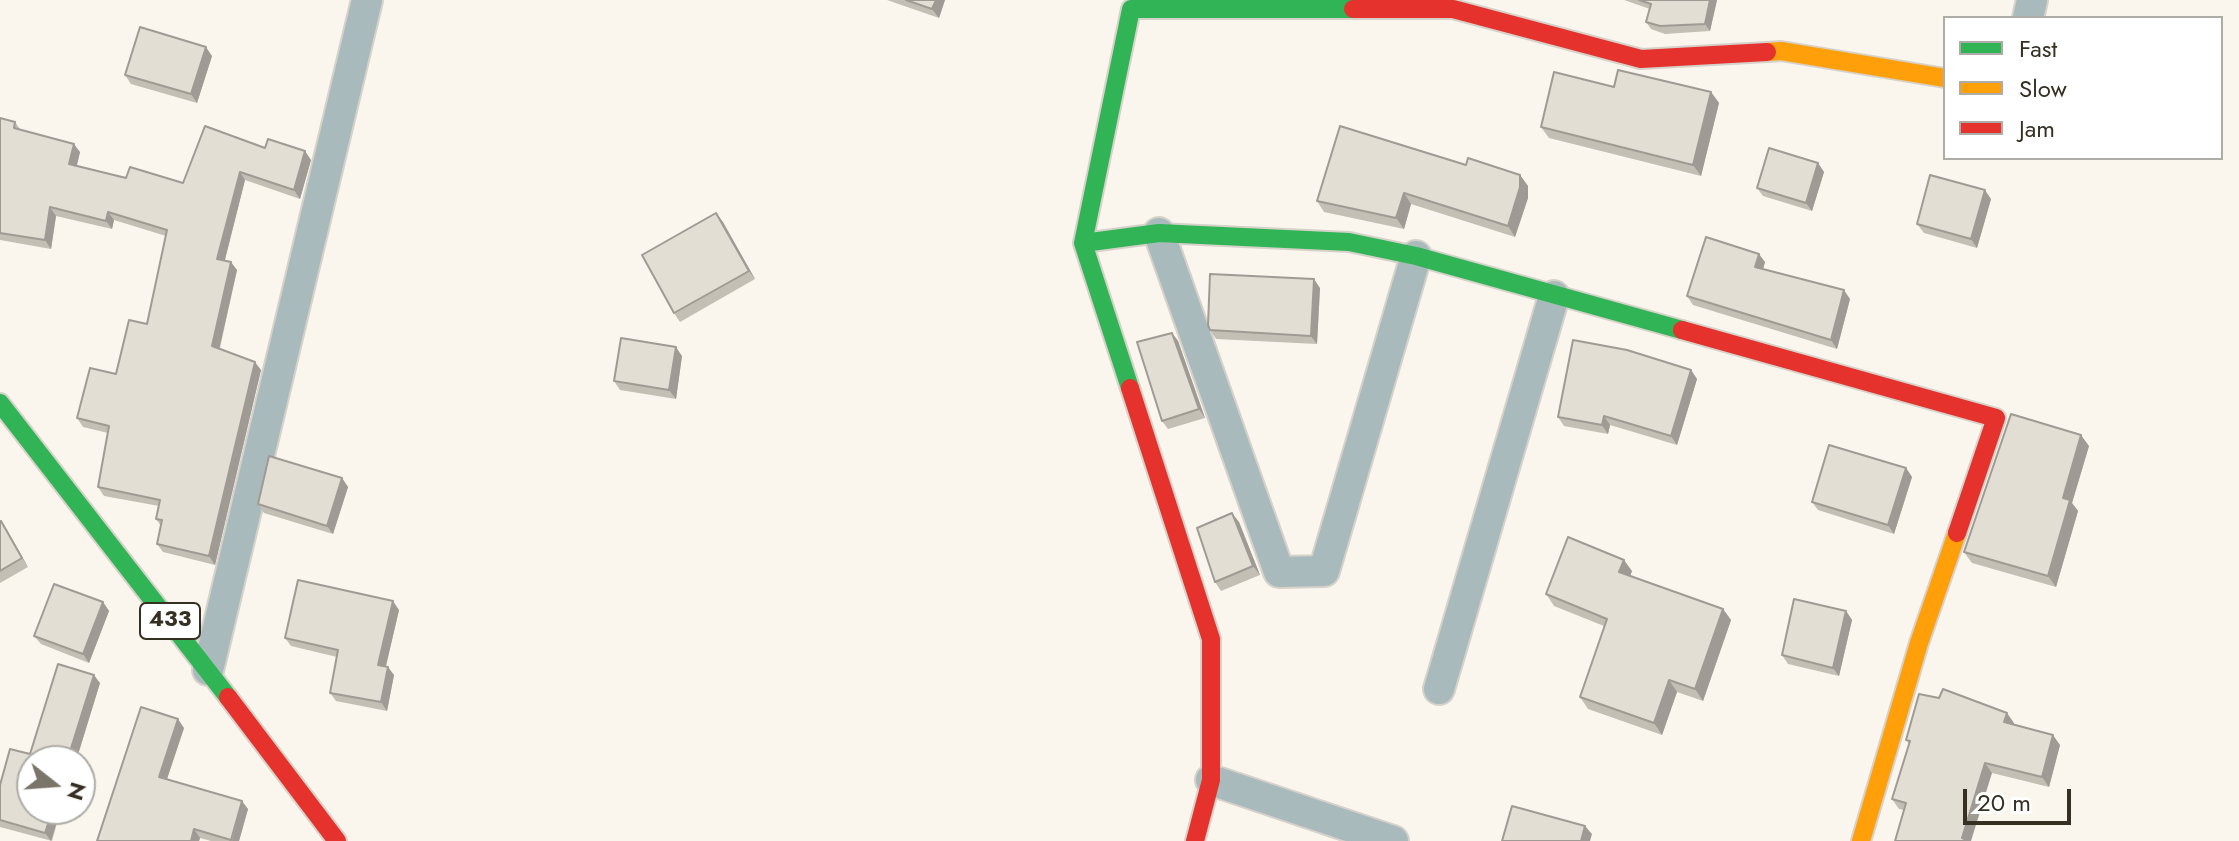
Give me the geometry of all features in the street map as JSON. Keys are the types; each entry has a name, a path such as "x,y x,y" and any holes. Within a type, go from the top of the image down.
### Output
{"street":[{"path":"208,670 367,0"},
{"path":"1195,841 1211,780 1211,639 1083,243 1131,9 1453,9 1641,59 1781,51 1943,78"},
{"path":"1083,243 1159,233 1349,242 1416,256 1996,418 1919,643 1861,841"},
{"path":"1159,233 1279,572 1324,571 1416,256"},
{"path":"1439,689 1554,296"},
{"name":"433","path":"0,403 337,841"},
{"path":"1211,780 1393,841"}],"building":[{"path":"906,0 936,0 932,9"},
{"path":"1639,0 1710,0 1705,24 1660,26 1646,22 1651,4"},
{"path":"140,27 206,47 191,94 125,75"},
{"path":"1618,70 1711,92 1693,165 1541,127 1554,72 1614,87"},
{"path":"0,118 15,122 14,128 74,144 69,164 126,178 130,167 183,183 205,126 265,148 268,139 305,151 294,190 240,172 217,259 231,262 212,346 255,362 209,556 157,544 162,520 156,519 160,500 98,487 109,426 77,418 90,368 116,374 129,320 147,324 167,230 108,212 106,221 50,207 45,240 0,233"},
{"path":"1340,126 1466,165 1468,158 1520,175 1520,187 1508,226 1404,193 1396,218 1317,201"},
{"path":"1769,148 1818,163 1806,203 1757,188"},
{"path":"1930,175 1985,190 1971,239 1917,224"},
{"path":"716,213 749,271 674,313 642,255"},
{"path":"1706,237 1759,254 1755,267 1844,290 1831,340 1687,296"},
{"path":"1210,274 1314,279 1311,336 1210,330"},
{"path":"1172,333 1199,409 1162,421 1137,342"},
{"path":"621,338 676,347 669,390 614,381"},
{"path":"1573,340 1627,350 1691,370 1671,436 1604,416 1602,425 1558,417"},
{"path":"2011,414 2081,435 2063,498 2070,500 2048,576 1964,552"},
{"path":"1829,445 1906,468 1888,525 1812,502"},
{"path":"269,456 342,478 327,526 258,504"},
{"path":"1232,513 1253,566 1215,582 1197,528"},
{"path":"0,522 22,558 0,571"},
{"path":"1568,537 1624,560 1619,572 1723,609 1695,689 1669,680 1654,723 1580,697 1607,619 1546,594"},
{"path":"298,580 393,601 378,665 388,667 381,702 330,693 338,650 285,638"},
{"path":"54,584 103,602 83,654 34,636"},
{"path":"1794,599 1846,611 1833,668 1782,655"},
{"path":"58,664 94,675 72,745 33,745"},
{"path":"1943,689 2007,713 2004,722 2053,735 2042,777 1985,763 1962,838 1969,841 1895,841 1906,803 1892,799 1910,741 1906,740 1919,694 1939,698"},
{"path":"141,707 178,719 159,777 242,801 231,840 194,829 191,841 97,841"},
{"path":"10,749 16,750 16,825 0,820 0,785"},
{"path":"1512,806 1585,826 1581,841 1502,841"},
{"path":"17,825 48,825 45,833"}],"traffic: fast":[{"path":"1130,388 1083,243 1131,9 1353,9"},
{"path":"1083,243 1159,233 1349,242 1416,256 1682,330"},
{"path":"0,403 228,697"}],"traffic: slow":[{"path":"1767,52 1781,51 1943,78"},
{"path":"1861,841 1919,643 1957,533"}],"traffic: jam":[{"path":"1353,9 1453,9 1641,59 1767,52"},
{"path":"1682,330 1996,418 1957,533"},
{"path":"1130,388 1211,639 1211,780 1195,841"},
{"path":"228,697 337,841"}]}
